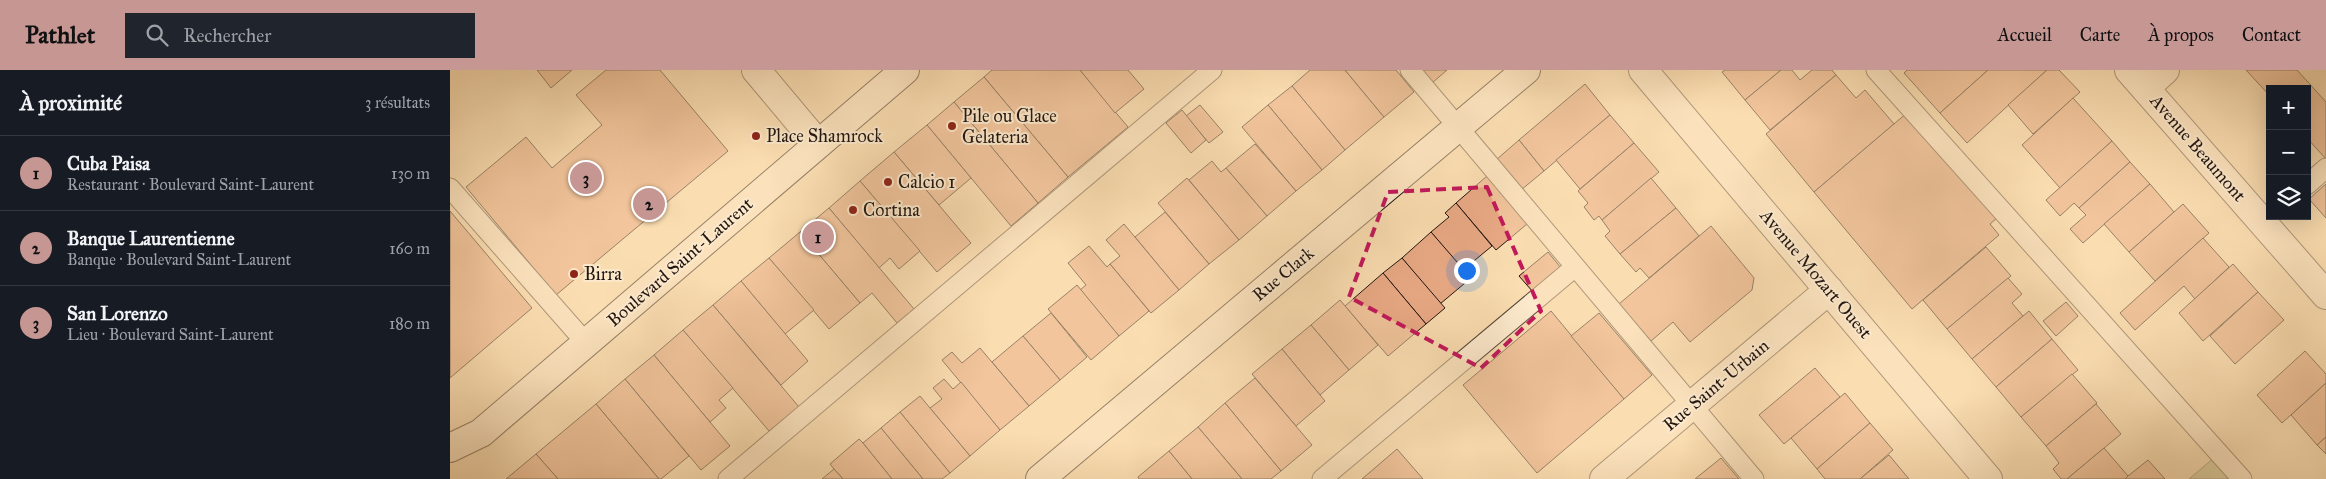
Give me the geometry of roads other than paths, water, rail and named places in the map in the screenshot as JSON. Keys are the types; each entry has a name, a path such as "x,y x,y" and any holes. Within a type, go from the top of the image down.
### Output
{"main road":[{"path":"756,70 818,144"},
{"name":"Boulevard Saint-Laurent","path":"450,448 481,433 905,70"},
{"name":"Rue Clark","path":"1040,479 1526,70"},
{"name":"Avenue Mozart Ouest","path":"1643,70 1988,479"},
{"path":"2137,79 2165,70"},
{"name":"Avenue Beaumont","path":"2137,79 2266,218"},
{"name":"Avenue Beaumont","path":"2268,220 2326,294"},
{"name":"Rue Saint-Urbain","path":"1604,479 1829,290"},
{"path":"450,465 481,433"}],"lane":[{"path":"728,479 1212,70"},
{"path":"1410,70 1754,479"},
{"path":"1876,70 2242,479"},
{"path":"2311,181 2326,168"},
{"path":"450,188 586,343"},
{"path":"1322,479 1575,267"}],"place":[{"name":"Pile ou Glace Gelateria","path":"952,126"},
{"name":"Place Shamrock","path":"756,136"},
{"name":"San Lorenzo","path":"586,178"},
{"name":"Calcio 1","path":"888,182"},
{"name":"Banque Laurentienne","path":"649,204"},
{"name":"Cortina","path":"853,210"},
{"name":"Cuba Paisa","path":"818,237"},
{"name":"Birra","path":"574,274"}]}
